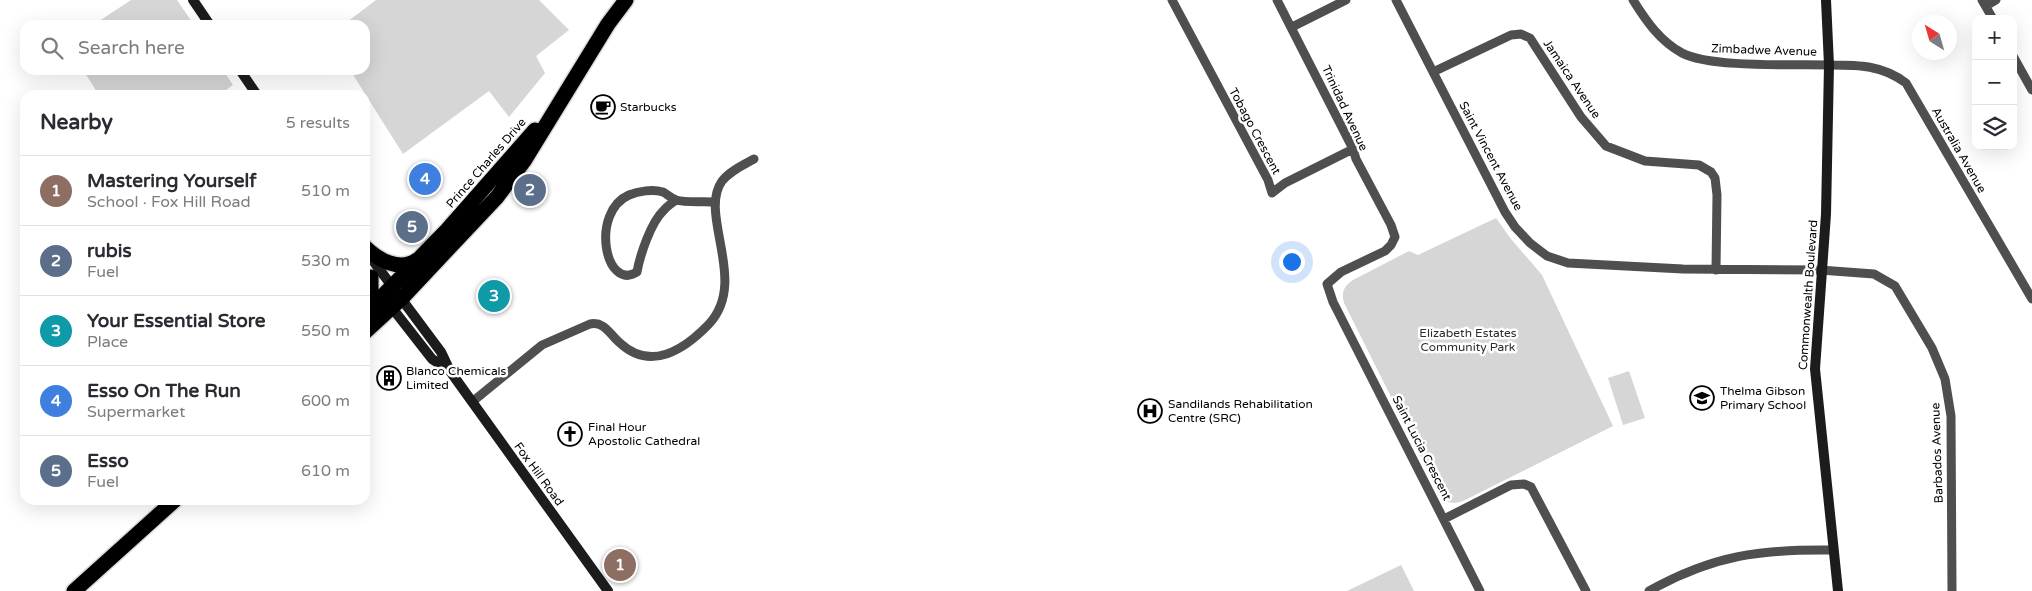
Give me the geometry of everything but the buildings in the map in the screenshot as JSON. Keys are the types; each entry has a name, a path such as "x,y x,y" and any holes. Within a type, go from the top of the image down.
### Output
{"highway":[{"name":"Prince Charles Drive","path":"370,311 392,297 498,197 524,161 608,24 626,0"},
{"name":"Prince Charles Drive","path":"370,326 420,259 565,94"},
{"path":"370,252 391,263 406,265 420,259"},
{"path":"74,591 169,505"}],"street":[{"path":"193,0 207,20"},
{"name":"Tobago Crescent","path":"1172,0 1268,180 1272,192 1285,183 1352,149"},
{"name":"Trinidad Avenue","path":"1277,0 1356,160 1391,225"},
{"path":"1292,27 1346,0"},
{"name":"Saint Vincent Avenue","path":"1396,0 1505,212 1515,227 1530,243 1547,256 1568,263 1716,270 1820,270"},
{"name":"Zimbadwe Avenue","path":"1633,0 1658,34 1684,54 1696,58 1731,63 1829,65"},
{"name":"Commonwealth Boulevard","path":"1826,0 1829,65 1826,214 1820,270 1815,369 1838,591"},
{"path":"1991,15 1984,3 1996,0"},
{"name":"Jamaica Avenue","path":"1434,72 1511,35 1521,34 1530,38 1581,117 1606,146 1644,161 1699,165 1711,172 1717,195 1716,270"},
{"path":"2015,60 2032,90"},
{"name":"Australia Avenue","path":"1829,65 1858,65 1875,68 1892,73 1906,83 2032,299"},
{"path":"243,75 254,90"},
{"path":"472,402 542,345 590,324 595,323 605,326 621,344 638,354 648,357 670,354 698,335 712,320 721,302 725,283 724,255 714,202 717,191 723,180 731,172 754,159"},
{"path":"676,200 663,210 657,218 639,260 637,272 630,276 624,276 617,271 609,260 605,248 608,217 614,205 629,194 660,191 676,200 714,202"},
{"name":"Saint Lucia Crescent","path":"1391,225 1395,237 1391,245 1385,250 1341,272 1327,284 1333,302 1444,519 1511,485 1524,484 1531,487 1586,591"},
{"name":"Fox Hill Road","path":"370,257 392,297 432,359 450,371 608,591"},
{"name":"Barbados Avenue","path":"1820,270 1874,274 1895,286 1932,348 1945,379 1951,416 1952,591"},
{"name":"Fox Hill Road","path":"370,275 392,297"},
{"path":"1444,519 1480,591"},
{"path":"1649,591 1684,573 1714,561 1744,555 1789,550 1833,550"}],"green space":[{"path":"131,0 177,0 191,20 101,20"},
{"path":"376,0 539,0 569,30 536,56 545,73 509,117 489,91 403,154 370,102 370,90 363,90 353,75 370,75 370,20 350,20"},
{"path":"86,75 226,75 233,85 226,90 96,90"},
{"name":"Elizabeth Estates Community Park","path":"1496,218 1511,239 1542,275 1613,426 1463,501 1452,503 1446,501 1439,493 1344,303 1343,292 1345,287 1353,280 1409,251 1418,255"},
{"path":"1629,371 1645,418 1623,425 1608,378"},
{"path":"1401,565 1414,591 1347,591"}],"place":[{"name":"Starbucks","path":"603,107"},
{"name":"Esso On The Run","path":"425,179"},
{"name":"rubis","path":"530,190"},
{"name":"Esso","path":"412,227"},
{"name":"Your Essential Store","path":"494,296"},
{"name":"Blanco Chemicals Limited","path":"389,378"},
{"name":"Thelma Gibson Primary School","path":"1702,398"},
{"name":"Sandilands Rehabilitation Centre (SRC)","path":"1150,411"},
{"name":"Final Hour Apostolic Cathedral","path":"570,434"},
{"name":"Mastering Yourself","path":"620,565"}]}
